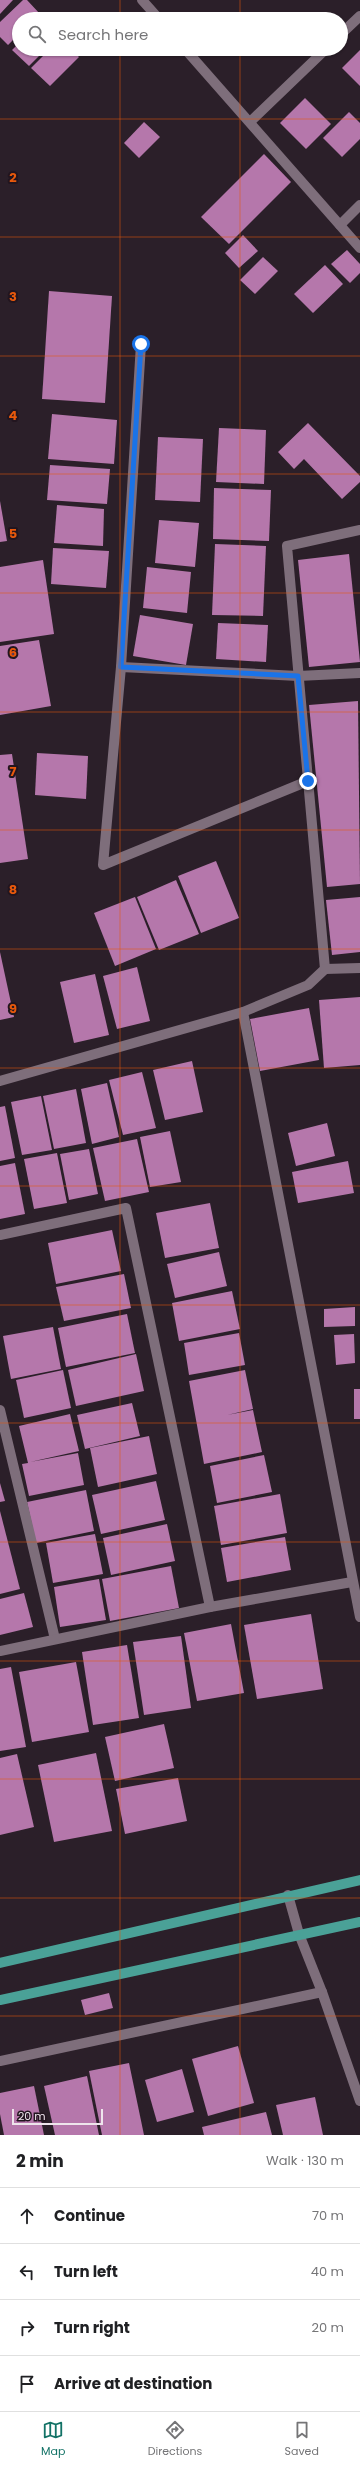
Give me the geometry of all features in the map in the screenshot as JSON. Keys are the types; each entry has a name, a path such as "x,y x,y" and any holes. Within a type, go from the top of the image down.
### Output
{"main road":[{"path":"0,1963 288,1895 360,1880"},
{"path":"0,2000 360,1922"}],"street":[{"path":"142,0 153,12"},
{"path":"348,27 360,16"},
{"path":"191,56 360,248"},
{"path":"250,122 319,56"},
{"path":"340,225 360,206"},
{"path":"141,344 121,667 103,864 308,781"},
{"path":"325,969 287,546 360,530"},
{"path":"121,667 298,676 360,673"},
{"path":"0,1081 243,1012 308,985 325,969 360,968"},
{"path":"243,1012 352,1582 360,1617"},
{"path":"0,1235 126,1208 210,1607"},
{"path":"0,1410 55,1639"},
{"path":"0,1651 210,1607 352,1582"},
{"path":"288,1895 299,1934 322,1992 360,2101"},
{"path":"0,2061 322,1992"}],"building":[{"path":"0,0 13,0 0,14"},
{"path":"23,0 27,0 38,12 12,12 12,41 8,45 0,37 0,22"},
{"path":"360,50 360,86 342,68"},
{"path":"18,56 39,56 29,66"},
{"path":"43,56 79,57 50,86 31,68"},
{"path":"305,98 331,124 306,149 280,123"},
{"path":"349,112 360,123 360,139 342,157 323,138"},
{"path":"144,122 160,137 139,158 124,143"},
{"path":"264,154 291,182 229,244 201,217"},
{"path":"243,235 258,251 239,268 225,253"},
{"path":"347,250 360,264 360,273 350,283 331,264"},
{"path":"263,257 278,271 255,294 240,280"},
{"path":"325,265 343,284 313,313 294,294"},
{"path":"49,291 112,296 105,403 42,399"},
{"path":"52,414 117,420 114,464 48,459"},
{"path":"308,423 360,476 360,482 342,499 304,459 294,469 278,452"},
{"path":"219,428 266,430 264,484 216,482"},
{"path":"158,437 203,439 200,502 155,500"},
{"path":"50,465 110,469 107,504 47,500"},
{"path":"214,488 271,490 269,541 213,539"},
{"path":"0,501 7,541 0,542"},
{"path":"57,505 104,509 103,546 54,543"},
{"path":"159,520 199,523 195,567 155,563"},
{"path":"215,544 266,546 263,616 212,615"},
{"path":"53,548 109,551 106,588 51,584"},
{"path":"349,554 360,662 309,667 298,560"},
{"path":"43,560 54,634 0,642 0,567"},
{"path":"147,567 191,572 187,613 143,608"},
{"path":"140,615 193,624 186,665 133,656"},
{"path":"218,623 268,625 266,662 216,659"},
{"path":"39,640 51,706 0,715 0,646"},
{"path":"358,701 360,884 327,887 309,705"},
{"path":"37,753 88,756 86,799 35,795"},
{"path":"12,754 28,859 0,863 0,755"},
{"path":"216,861 239,918 201,933 178,876"},
{"path":"176,880 199,934 159,950 137,897"},
{"path":"135,897 156,949 115,966 94,913"},
{"path":"360,897 360,952 332,955 326,900"},
{"path":"0,952 14,1017 0,1020"},
{"path":"137,967 150,1021 117,1029 103,976"},
{"path":"95,974 109,1035 74,1043 60,982"},
{"path":"360,997 360,1065 324,1068 319,1000"},
{"path":"309,1008 319,1060 260,1071 250,1019"},
{"path":"192,1061 203,1112 165,1120 153,1070"},
{"path":"142,1072 156,1128 123,1135 109,1080"},
{"path":"107,1083 119,1137 92,1144 81,1089"},
{"path":"76,1089 86,1143 54,1149 43,1096"},
{"path":"41,1096 52,1150 22,1155 11,1102"},
{"path":"5,1106 15,1158 0,1161 0,1107"},
{"path":"327,1123 335,1156 296,1166 288,1133"},
{"path":"170,1131 181,1182 150,1187 140,1137"},
{"path":"137,1139 149,1192 105,1201 93,1148"},
{"path":"89,1149 98,1194 69,1200 60,1154"},
{"path":"57,1153 67,1203 34,1209 24,1159"},
{"path":"348,1161 354,1193 298,1203 292,1172"},
{"path":"15,1163 25,1214 0,1219 0,1166"},
{"path":"210,1203 219,1248 165,1258 156,1213"},
{"path":"112,1230 121,1271 56,1284 48,1243"},
{"path":"219,1252 227,1286 175,1298 167,1264"},
{"path":"124,1274 131,1308 64,1321 56,1287"},
{"path":"232,1291 240,1329 179,1341 172,1303"},
{"path":"355,1307 355,1326 324,1327 324,1309"},
{"path":"127,1314 135,1353 66,1367 58,1328"},
{"path":"53,1327 61,1369 11,1379 3,1336"},
{"path":"239,1333 245,1365 189,1375 184,1343"},
{"path":"354,1334 355,1363 336,1365 334,1335"},
{"path":"136,1354 144,1391 76,1406 68,1370"},
{"path":"63,1370 71,1408 24,1418 16,1380"},
{"path":"245,1370 253,1409 227,1415 253,1410 262,1452 204,1464 189,1381"},
{"path":"354,1389 360,1389 360,1419 354,1419"},
{"path":"132,1403 140,1436 85,1449 77,1415"},
{"path":"70,1414 79,1451 30,1462 78,1453 84,1485 29,1496 22,1464 28,1463 19,1426"},
{"path":"149,1436 157,1474 98,1487 90,1448"},
{"path":"264,1455 272,1492 217,1503 210,1466"},
{"path":"156,1481 165,1520 101,1534 92,1495"},
{"path":"0,1483 5,1501 0,1502"},
{"path":"86,1490 94,1531 36,1543 27,1502"},
{"path":"280,1494 287,1533 221,1545 214,1506"},
{"path":"0,1511 20,1589 0,1594"},
{"path":"167,1524 175,1561 111,1575 103,1538"},
{"path":"95,1534 103,1574 53,1583 46,1543"},
{"path":"285,1537 291,1570 227,1582 221,1548"},
{"path":"171,1566 179,1608 110,1621 102,1579"},
{"path":"99,1579 106,1620 60,1627 54,1587"},
{"path":"24,1593 33,1627 0,1635 0,1599"},
{"path":"311,1614 323,1689 257,1699 244,1625"},
{"path":"231,1624 244,1693 197,1701 184,1633"},
{"path":"181,1636 191,1708 144,1715 133,1642"},
{"path":"127,1645 139,1718 93,1725 82,1652"},
{"path":"76,1662 89,1732 32,1742 19,1672"},
{"path":"11,1667 26,1747 0,1751 0,1669"},
{"path":"164,1724 174,1768 115,1781 105,1737"},
{"path":"96,1753 112,1831 54,1842 38,1765"},
{"path":"17,1754 34,1827 0,1835 0,1758"},
{"path":"178,1778 187,1821 125,1834 116,1789"},
{"path":"109,1993 113,2008 85,2015 81,2000"},
{"path":"238,2046 254,2103 208,2116 192,2059"},
{"path":"129,2063 144,2135 102,2135 89,2071"},
{"path":"182,2069 194,2112 157,2122 145,2080"},
{"path":"87,2076 99,2135 55,2135 44,2086"},
{"path":"34,2086 44,2135 4,2135 0,2114 0,2093"},
{"path":"315,2097 323,2135 283,2135 276,2105"},
{"path":"266,2112 272,2135 204,2135 202,2127"}],"route":[{"path":"141,344 121,667 298,676 308,781"}]}
